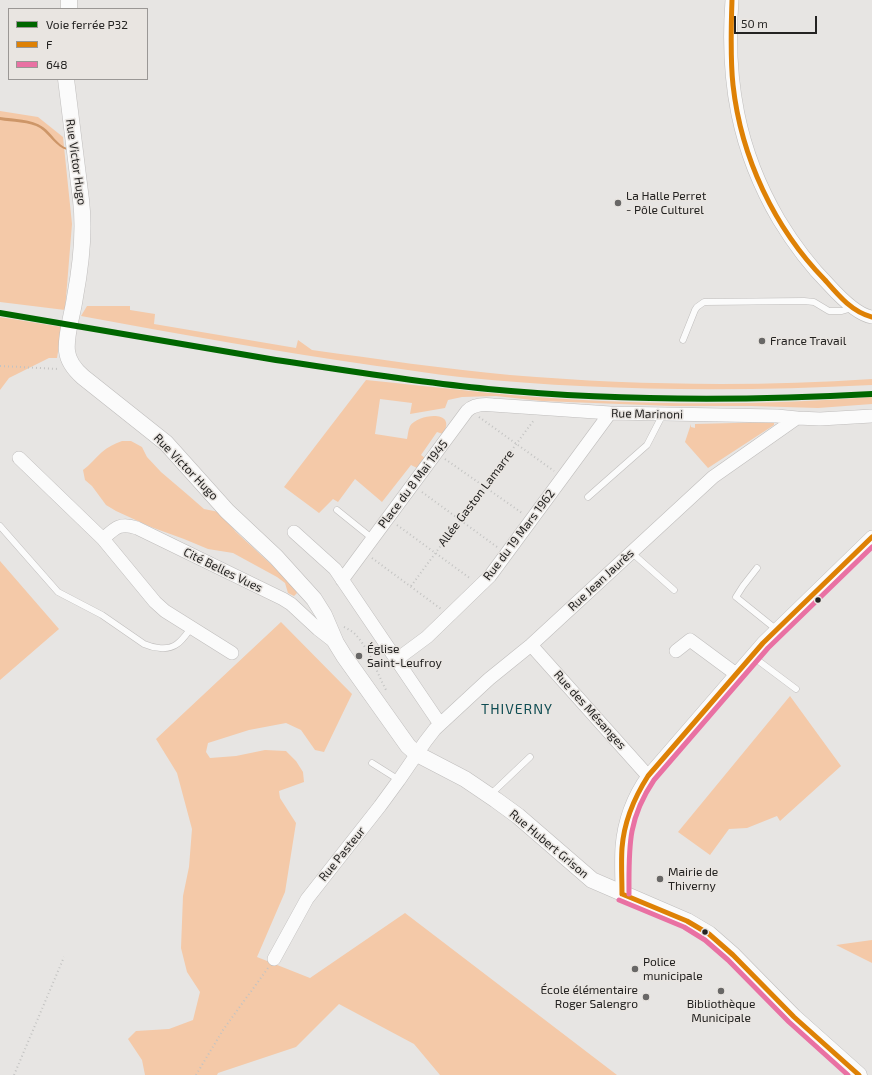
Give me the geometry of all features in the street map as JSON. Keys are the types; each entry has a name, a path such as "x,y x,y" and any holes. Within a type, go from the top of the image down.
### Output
{"street":[{"path":"732,0 730,43 733,85 739,122 751,163 776,214 799,250 819,275 853,308 867,317 872,317"},
{"name":"Rue Victor Hugo","path":"66,80 82,200 83,220 80,271 66,343 69,359 75,369 83,377 166,443 227,511 269,550 308,591 320,608 336,643 344,656 404,742 417,754"},
{"name":"Rue Marinoni","path":"469,410 475,406 493,405 610,413 777,416 799,418 872,416"},
{"name":"Place du 8 Mai 1945","path":"342,580 469,410"},
{"name":"Rue du 19 Mars 1962","path":"396,660 420,643 490,576 610,413"},
{"name":"Rue Jean Jaurès","path":"417,754 430,735 440,724 493,676 531,645 713,477 799,418"},
{"path":"19,458 103,539 155,602 166,611 232,653"},
{"name":"Cité Belles Vues","path":"103,539 117,527 126,525 137,528 283,599 291,604 318,630 336,643"},
{"path":"294,532 331,565 440,724"},
{"path":"622,894 622,852 624,830 632,804 648,776 763,643 872,538"},
{"path":"676,651 690,640 736,674"},
{"name":"Rue des Mésanges","path":"531,645 648,776"},
{"name":"Rue Pasteur","path":"274,959 307,899 380,806 417,754"},
{"name":"Rue Hubert Grison","path":"417,754 465,780 490,796 524,821 588,878 687,921 709,934 733,955 786,1009 853,1073"}],"lane":[{"path":"683,340 695,310 704,302 804,301 814,302 830,311 853,308"},
{"path":"588,497 647,445 663,414"},
{"path":"337,510 373,539"},
{"path":"0,526 58,592 102,615 144,644 156,648 173,647 178,644 192,627"},
{"path":"631,552 674,590"},
{"path":"757,568 736,597 777,630"},
{"path":"752,656 796,689"},
{"path":"490,796 530,757"},
{"path":"372,763 399,780"}],"path":[{"path":"0,366 75,369"},
{"name":"Allée Gaston Lamarre","path":"411,586 517,444 541,409"},
{"path":"469,410 563,477"},
{"path":"436,453 532,520"},
{"path":"412,485 507,554"},
{"path":"388,518 480,586"},
{"path":"363,551 450,615"},
{"path":"328,624 343,626 354,633 371,656 386,691"},
{"path":"14,1075 64,957"},
{"path":"196,1075 223,1030 274,959"}],"shaded area":[{"path":"0,111 38,117 63,137 72,224 65,310 0,302"},
{"path":"0,117 38,124 60,144 67,148 67,150 56,144 44,131 36,126 26,123 0,120"},
{"path":"87,306 130,306 130,310 155,314 154,324 296,348 298,340 312,350 485,373 600,381 691,384 827,382 872,379 872,385 768,389 614,388 512,382 460,377 303,355 81,316"},
{"path":"0,317 62,327 57,358 49,358 9,378 0,390"},
{"path":"366,380 573,400 670,403 738,403 872,397 872,404 818,408 672,406 542,401 496,396 462,397 448,400 445,408 410,414 412,403 380,399 375,434 407,439 409,428 414,422 435,416 441,417 445,421 446,426 443,434 437,432 421,455 425,458 417,468 411,465 382,502 355,479 338,502 333,499 319,513 284,487"},
{"path":"773,422 774,425 708,468 685,442 691,424 691,427 695,428 695,424"},
{"path":"122,441 131,441 142,447 147,457 161,472 204,509 219,512 236,532 295,588 297,593 294,596 288,593 285,583 277,577 233,553 208,549 151,527 106,505 92,486 85,480 83,470 104,450"},
{"path":"0,561 59,629 0,680"},
{"path":"281,622 352,694 324,752 315,750 301,730 286,723 249,730 208,743 206,752 210,758 236,756 265,750 286,751 296,761 303,772 304,782 279,791 280,798 296,823 285,892 257,957 310,978 405,913 617,1075 440,1075 414,1044 339,1004 296,1047 218,1073 217,1075 145,1075 142,1060 128,1039 136,1031 169,1029 193,1020 200,992 187,972 181,948 183,896 189,867 192,829 177,773 156,739"},
{"path":"790,696 841,766 780,821 777,816 747,828 729,829 710,855 678,832"},
{"path":"872,940 872,963 836,945"}],"rail line":[{"name":"P32","path":"0,313 270,359 406,379 488,389 584,396 680,399 776,398 872,394"}],"transit line":[{"name":"F","path":"732,0 731,64 737,112 752,165 763,190 790,238 807,260 846,302 858,311 872,317"},
{"name":"F","path":"622,894 623,838 627,820 634,802 648,776 763,643 872,537"},
{"name":"648","path":"629,894 631,835 639,808 645,794 654,780 768,648 872,547"},
{"name":"F","path":"622,894 687,921 709,934 733,955 794,1017 859,1075"},
{"name":"648","path":"619,900 684,927 705,940 728,960 789,1022 848,1075"}],"place":[{"name":"La Halle Perret - Pôle Culturel","path":"618,203"},
{"name":"France Travail","path":"762,341"},
{"name":"Église Saint-Leufroy","path":"359,656"},
{"name":"Mairie de Thiverny","path":"660,879"},
{"name":"Police municipale","path":"635,969"},
{"name":"Bibliothèque Municipale","path":"721,991"},
{"name":"École élémentaire Roger Salengro","path":"646,997"}],"district":[{"name":"THIVERNY","path":"517,709"}]}
